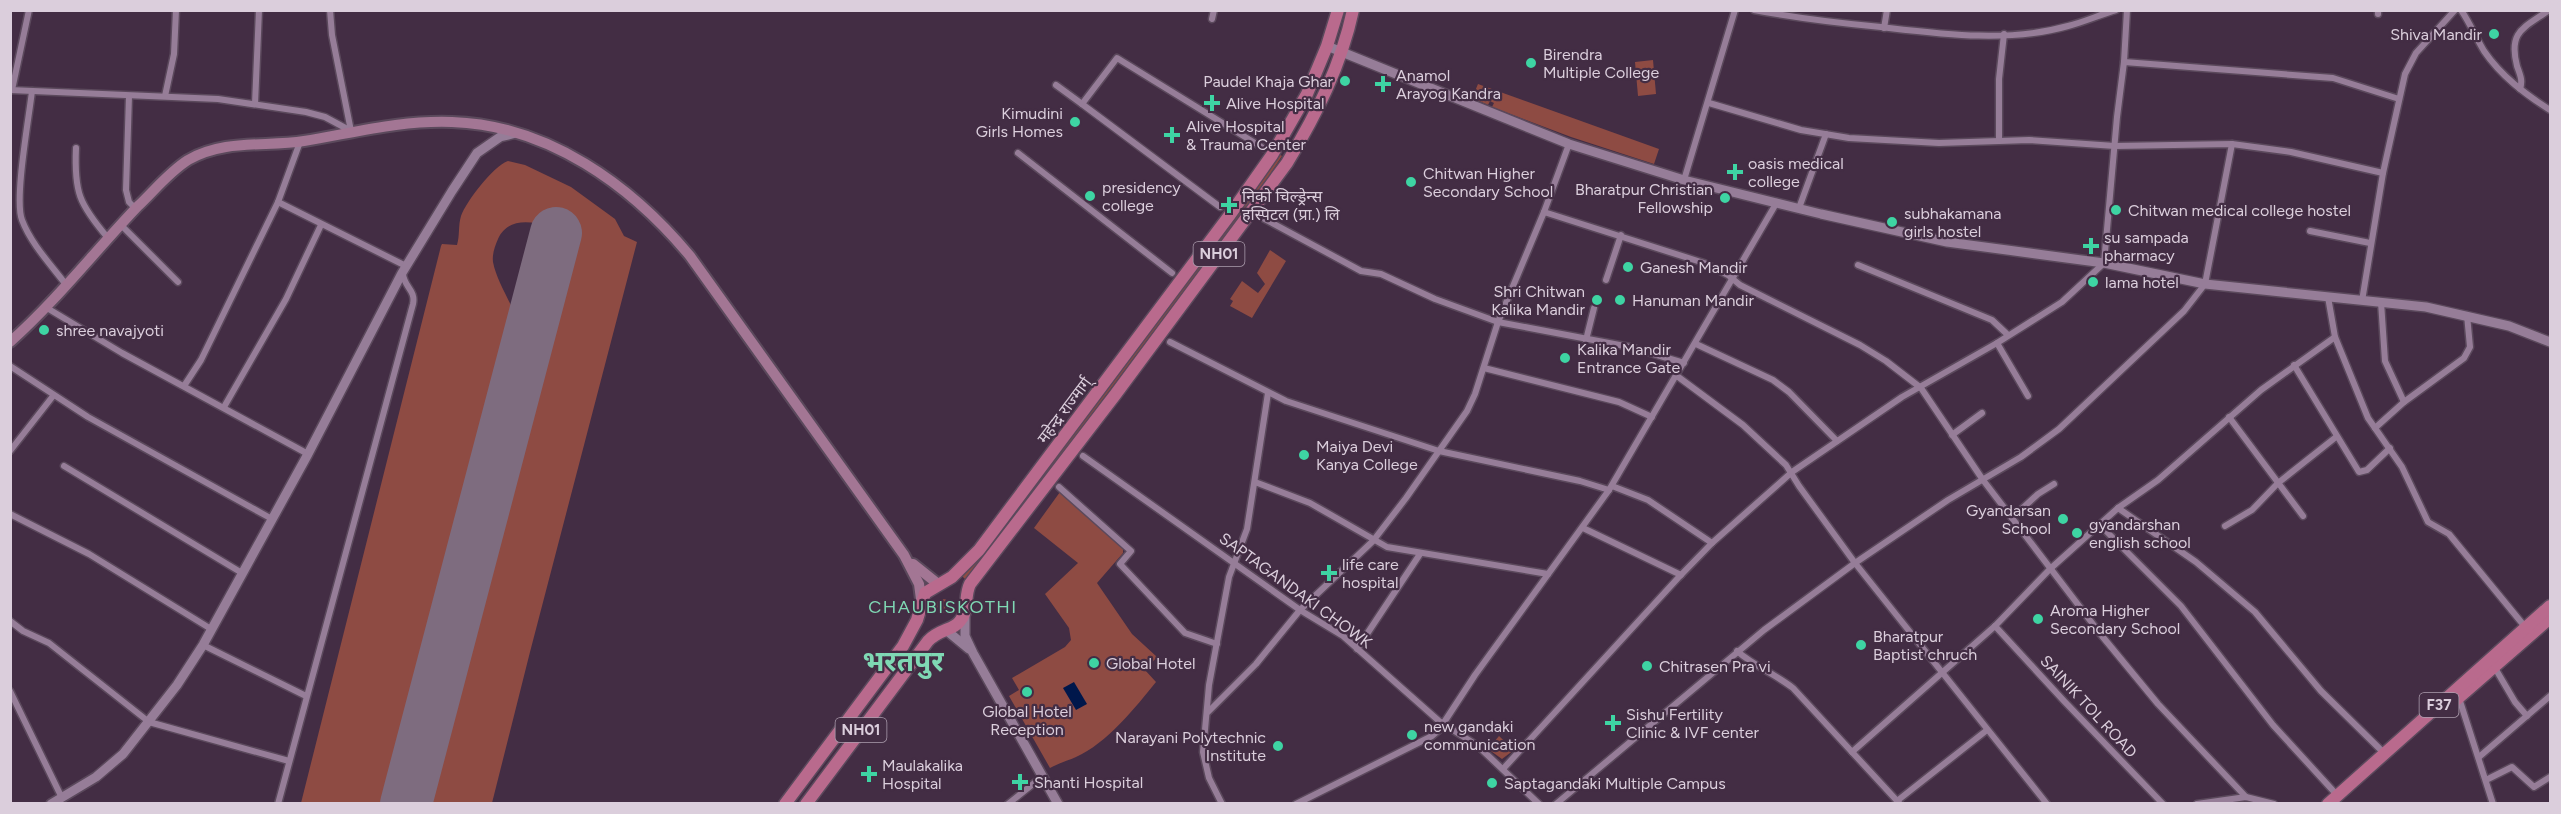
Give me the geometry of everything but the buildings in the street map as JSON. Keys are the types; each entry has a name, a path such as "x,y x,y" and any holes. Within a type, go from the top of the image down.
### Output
{"highway":[{"name":"महेन्द्र राज्मार्ग्","path":"921,603 930,588 941,584 979,550 1230,214 1295,118 1327,46 1338,10"},
{"name":"महेन्द्र राज्मार्ग्","path":"965,610 966,593 970,584 1108,404 1287,163 1322,101 1343,51 1353,10"},
{"path":"941,584 961,593 965,610"},
{"path":"921,603 924,619 928,625 943,630"},
{"name":"NH01","path":"785,804 895,658 913,630 921,603"},
{"name":"F37","path":"2334,801 2384,753 2550,606"},
{"name":"NH01","path":"806,804 928,641 943,630 956,626 965,610"},
{"name":"F37","path":"2334,801 2495,668 2550,618"}],"main road":[{"path":"10,342 47,308 120,224 172,172 203,153 239,145 300,142 388,125 453,122 516,133 547,144 593,169 636,200 668,229 690,256 904,555 917,569 941,584"},
{"path":"904,555 919,584 921,603"}],"street":[{"path":"29,10 11,90 165,96 255,104 325,117 351,131"},
{"path":"165,96 174,54 176,10"},
{"path":"255,104 259,10"},
{"path":"330,10 332,35 351,131"},
{"path":"1212,19 1214,10"},
{"path":"1684,180 1709,103 1735,10"},
{"path":"1754,10 1809,20 1927,34 2004,34 2068,27 2116,10"},
{"path":"1884,28 1887,10"},
{"path":"1503,769 1712,543 1792,472 1902,397 1997,343 2062,302 2104,263 2127,10"},
{"path":"2362,301 2382,173 2405,74 2416,53 2455,10"},
{"path":"2461,10 2492,61 2520,89 2550,110"},
{"path":"2520,89 2522,79 2514,54 2514,44 2524,26 2549,10"},
{"path":"1999,139 1999,79 2004,34"},
{"path":"1327,46 1569,144 1684,180 1799,208 1947,242 2104,263 2205,284 2408,304 2467,315 2509,326 2550,342"},
{"path":"1082,104 1117,58 1263,148"},
{"path":"2124,62 2333,78 2398,99"},
{"path":"1056,85 1220,207"},
{"path":"32,91 20,196 21,219 67,286"},
{"path":"129,96 126,190 129,202 136,209"},
{"path":"1709,103 1801,130 1826,134 1939,143 1999,139 2115,146 2232,144 2290,152 2382,173"},
{"path":"51,804 102,772 123,754 177,685 203,645 308,454 404,269 470,162 500,137 516,133"},
{"path":"1799,208 1826,134"},
{"path":"184,386 201,360 278,202 300,142"},
{"path":"1208,712 1256,664 1300,610 1373,541 1467,411 1484,368 1498,322 1544,212 1569,144"},
{"path":"1556,804 1737,651 1855,563 1948,500 2021,457 2060,429 2184,312 2205,284 2232,144"},
{"path":"76,148 75,175 79,195 84,207 108,238"},
{"path":"1018,153 1172,273"},
{"path":"278,202 404,269"},
{"path":"1296,804 1432,736 1439,730 1610,488 1777,202"},
{"path":"1544,212 1704,263 1732,278 1740,285 1860,345 1886,360 1921,388 1983,480 2050,569 2158,704 2246,797"},
{"path":"1263,218 1361,271 1381,274 1435,299 1498,322 1630,347 1684,363"},
{"path":"120,224 178,282"},
{"path":"224,407 286,299 321,225"},
{"path":"2310,231 2370,243"},
{"path":"1606,280 1621,235"},
{"path":"1858,265 1992,320 2008,335"},
{"path":"278,804 415,297 404,282 404,269"},
{"path":"2328,297 2335,337 2368,418 2402,467 2428,522 2449,534 2526,628"},
{"path":"2381,302 2385,361 2404,402"},
{"path":"47,308 122,353 308,454"},
{"path":"1586,340 1594,308"},
{"path":"2375,428 2404,402 2469,352 2467,315"},
{"path":"1852,752 1995,626 2050,569 2118,508 2158,480 2229,417 2294,365 2335,337"},
{"path":"1170,342 1268,393 1438,451 1580,481 1648,500 1712,543"},
{"path":"1997,343 2028,396"},
{"path":"1696,344 1773,380 1789,392 1837,441"},
{"path":"2294,365 2359,472 2367,470 2390,448"},
{"path":"10,366 53,396 272,519"},
{"path":"1484,368 1608,399 1652,417"},
{"path":"1677,376 1743,425 1792,472 1799,486 1855,563 2047,804"},
{"path":"1222,804 1209,778 1203,752 1209,685 1229,577 1247,528 1268,393"},
{"path":"10,451 53,396"},
{"path":"1952,435 1982,413"},
{"path":"2229,417 2303,516"},
{"path":"2225,526 2252,510 2278,483 2336,437"},
{"name":"SAPTAGANDAKI CHOWK","path":"1083,456 1300,610 1342,636 1443,723 1472,742 1539,804"},
{"path":"64,466 242,573"},
{"path":"1255,482 1310,503 1387,547 1548,574"},
{"path":"2012,518 2038,494 2054,484"},
{"path":"1059,487 1131,551 1120,564 1185,633 1217,644"},
{"path":"2118,508 2196,562 2255,612 2321,691 2384,753"},
{"path":"10,514 88,554 211,630"},
{"path":"2100,525 2181,606 2334,801"},
{"path":"1583,528 1682,575"},
{"path":"1358,649 1420,554"},
{"path":"965,610 965,636 973,653 1058,804"},
{"path":"10,621 23,631 49,643 149,722 289,761"},
{"name":"SAINIK TOL ROAD","path":"1995,626 2163,804"},
{"path":"943,630 973,653"},
{"path":"203,645 306,696"},
{"path":"1737,651 1746,659 1776,674 1793,688 1899,802 1987,730"},
{"path":"2495,668 2515,702 2527,716"},
{"path":"10,691 62,798"},
{"path":"2479,757 2550,696"},
{"path":"2459,698 2493,804"},
{"path":"2486,780 2512,767 2534,787 2550,777"},
{"path":"1008,804 1043,776"},
{"path":"2197,804 2246,797 2274,804"}],"shaded area":[{"path":"1653,60 1656,94 1638,96 1635,62"},
{"path":"1478,84 1659,149 1654,164 1571,137 1492,107 1494,103 1490,101 1488,105 1473,96"},
{"path":"1279,154 1282,156 1265,182 967,581 962,576 1091,410"},
{"path":"508,161 525,165 571,187 615,219 624,236 637,242 492,803 420,803 569,233 530,222 511,225 504,230 494,250 494,268 513,310 384,803 301,803 441,246 442,244 457,245 461,216 468,202 488,177"},
{"path":"1270,250 1286,261 1252,318 1230,306 1233,301 1230,299 1242,281 1258,293 1265,284 1257,273"},
{"name":"Global Hotel","path":"1060,492 1123,549 1123,553 1097,583 1132,634 1157,657 1145,670 1156,682 1120,724 1087,751 1050,768 1009,696 1019,690 1012,678 1065,647 1071,640 1069,628 1045,594 1078,563 1034,528"},
{"path":"943,599 948,601 950,606 948,611 943,613 938,611 936,606 938,601"},
{"path":"1499,736 1514,750 1502,759 1488,749"}],"water":[{"path":"1074,682 1087,704 1076,710 1063,688"}],"runway":[{"path":"406,804 556,233"}],"place":[{"name":"Shiva Mandir","path":"2494,34"},
{"name":"Birendra Multiple College","path":"1531,63"},
{"name":"Paudel Khaja Ghar","path":"1345,81"},
{"name":"Anamol Arayog Kandra","path":"1383,84"},
{"name":"Alive Hospital","path":"1212,103"},
{"name":"Kimudini Girls Homes","path":"1075,122"},
{"name":"Alive Hospital & Trauma Center","path":"1172,135"},
{"name":"oasis medical college","path":"1735,172"},
{"name":"Chitwan Higher Secondary School","path":"1411,182"},
{"name":"presidency college","path":"1090,196"},
{"name":"Bharatpur Christian Fellowship","path":"1725,198"},
{"name":"निको चिल्ड्रेन्स हस्पिटल (प्रा.) लि","path":"1229,205"},
{"name":"Chitwan medical college hostel","path":"2116,210"},
{"name":"subhakamana girls hostel","path":"1892,222"},
{"name":"su sampada pharmacy","path":"2091,246"},
{"name":"Ganesh Mandir","path":"1628,267"},
{"name":"lama hotel","path":"2093,282"},
{"name":"Shri Chitwan Kalika Mandir","path":"1597,300"},
{"name":"Hanuman Mandir","path":"1620,300"},
{"name":"shree navajyoti","path":"44,330"},
{"name":"Kalika Mandir Entrance Gate","path":"1565,358"},
{"name":"Maiya Devi Kanya College","path":"1304,455"},
{"name":"Gyandarsan School","path":"2063,519"},
{"name":"gyandarshan english school","path":"2077,533"},
{"name":"life care hospital","path":"1329,573"},
{"name":"Aroma Higher Secondary School","path":"2038,619"},
{"name":"Bharatpur Baptist chruch","path":"1861,645"},
{"name":"Global Hotel","path":"1094,663"},
{"name":"Chitrasen Pra vi","path":"1647,666"},
{"name":"Global Hotel Reception","path":"1027,692"},
{"name":"Sishu Fertility Clinic & IVF center","path":"1613,723"},
{"name":"new gandaki communication","path":"1412,735"},
{"name":"Narayani Polytechnic Institute","path":"1278,746"},
{"name":"Maulakalika Hospital","path":"869,774"},
{"name":"Shanti Hospital","path":"1020,782"},
{"name":"Saptagandaki Multiple Campus","path":"1492,783"}],"district":[{"name":"CHAUBISKOTHI","path":"943,607"},
{"name":"भरतपुर","path":"903,661"}]}
